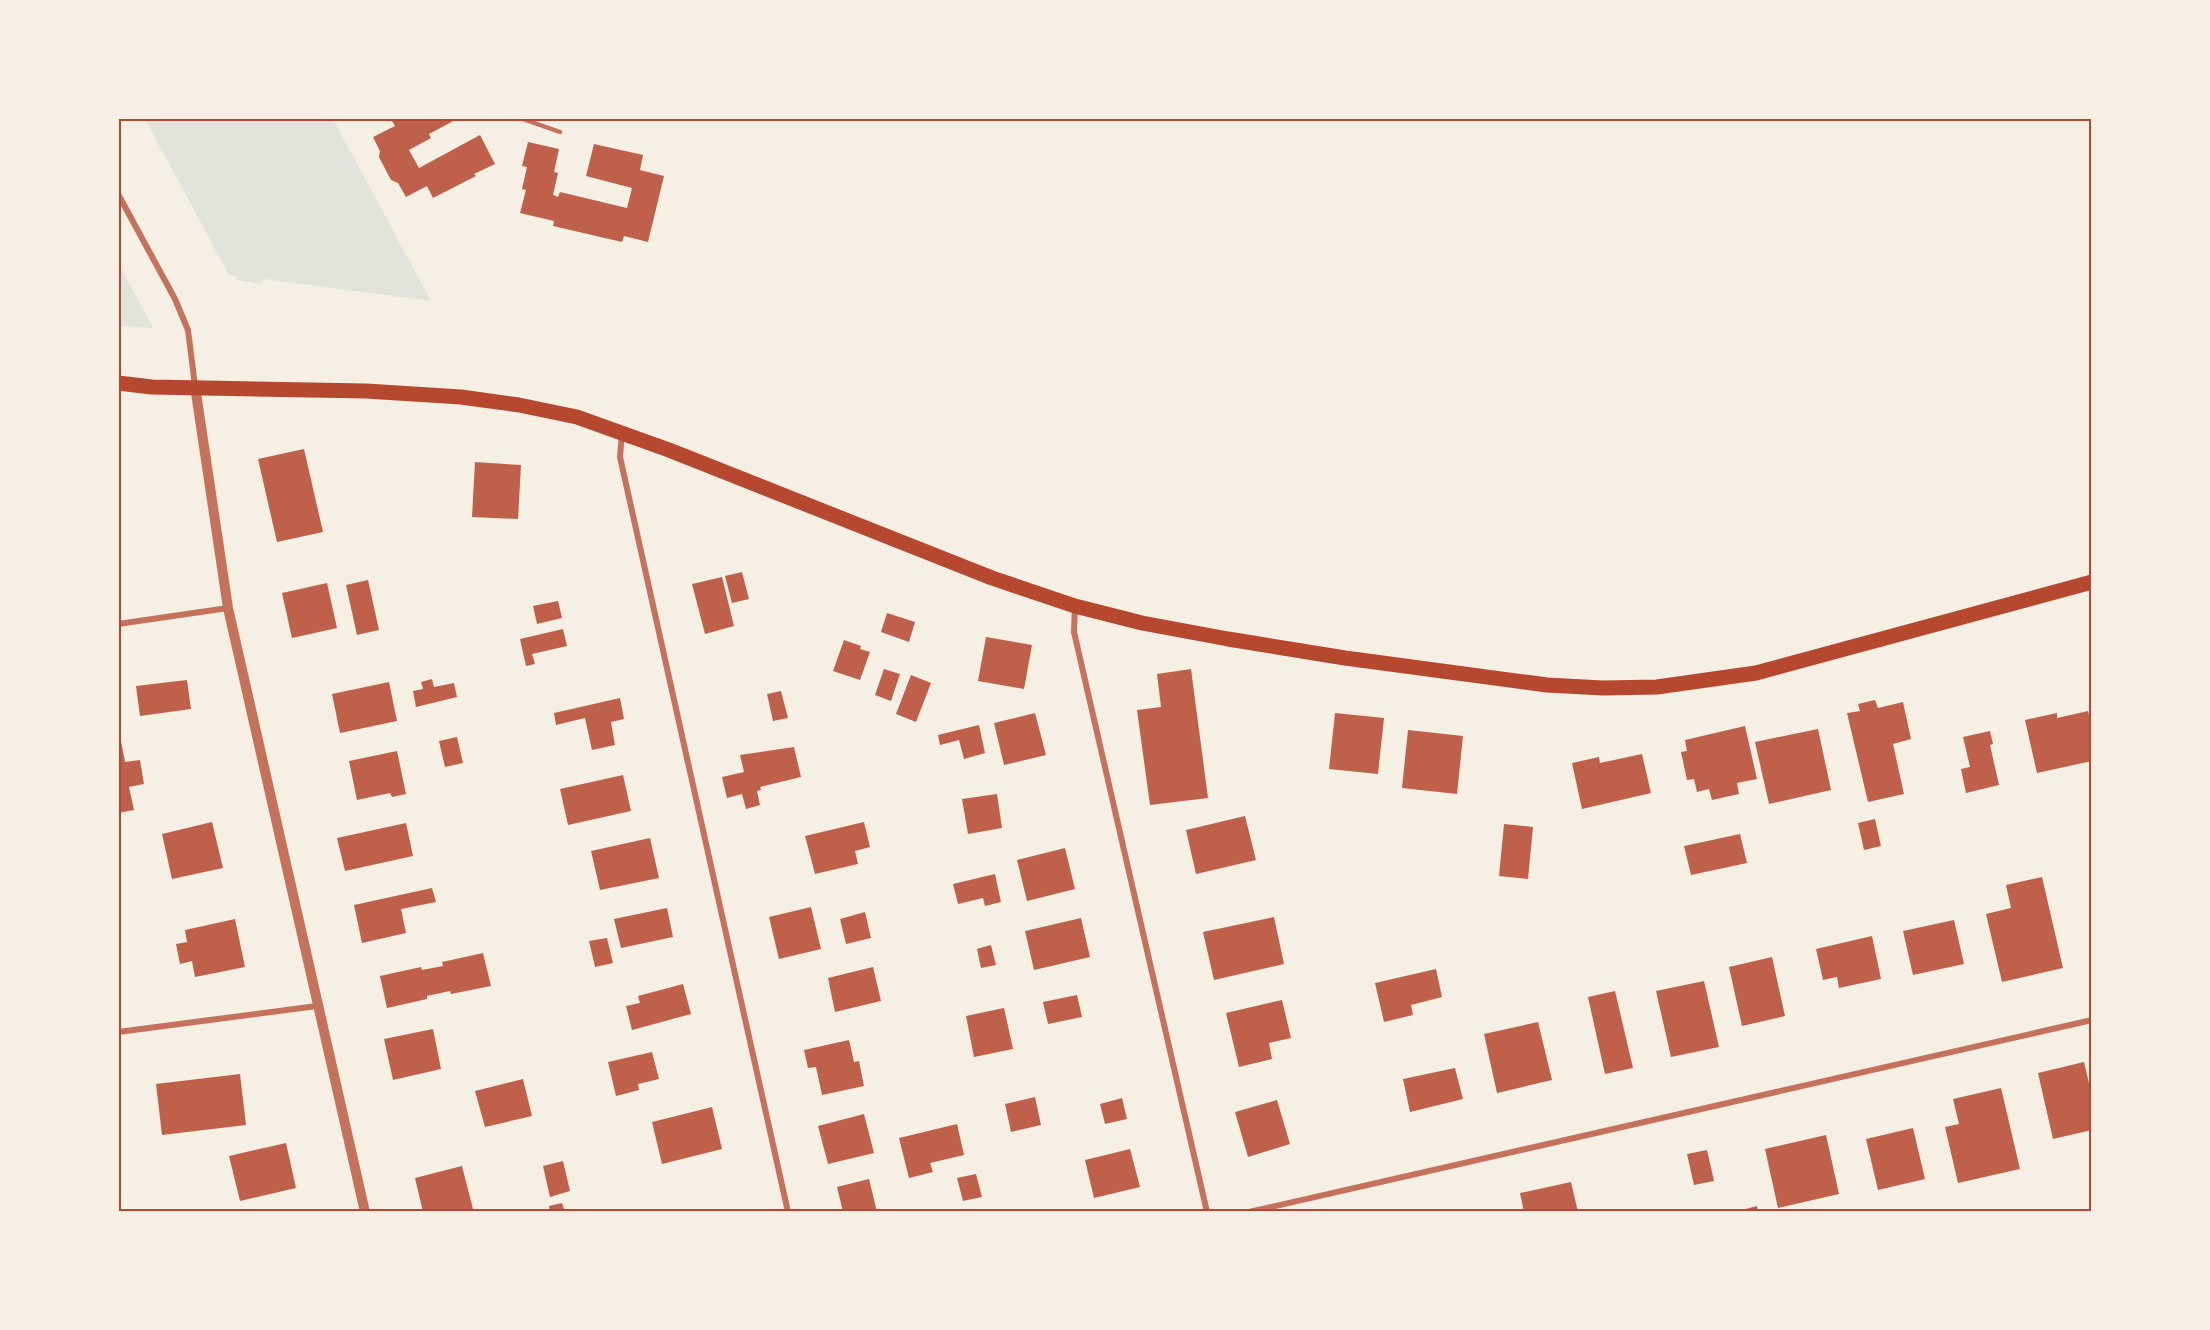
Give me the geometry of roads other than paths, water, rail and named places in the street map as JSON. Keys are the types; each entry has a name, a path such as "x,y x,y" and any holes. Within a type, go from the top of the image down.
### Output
{"main road":[{"path":"118,383 152,387 195,386 366,391 461,397 519,405 577,417 622,432 992,578 1075,606 1152,625 1333,656 1547,685 1603,688 1658,687 1756,673 2091,582"}],"street":[{"path":"118,194 175,299 188,330 228,608 364,1212"},
{"path":"622,432 620,457 788,1212"},
{"path":"1075,606 1074,632 1207,1212"},
{"path":"118,624 228,608"},
{"path":"118,1032 316,1006"},
{"path":"1249,1212 2091,1020"}],"lane":[{"path":"520,118 560,132"}]}
